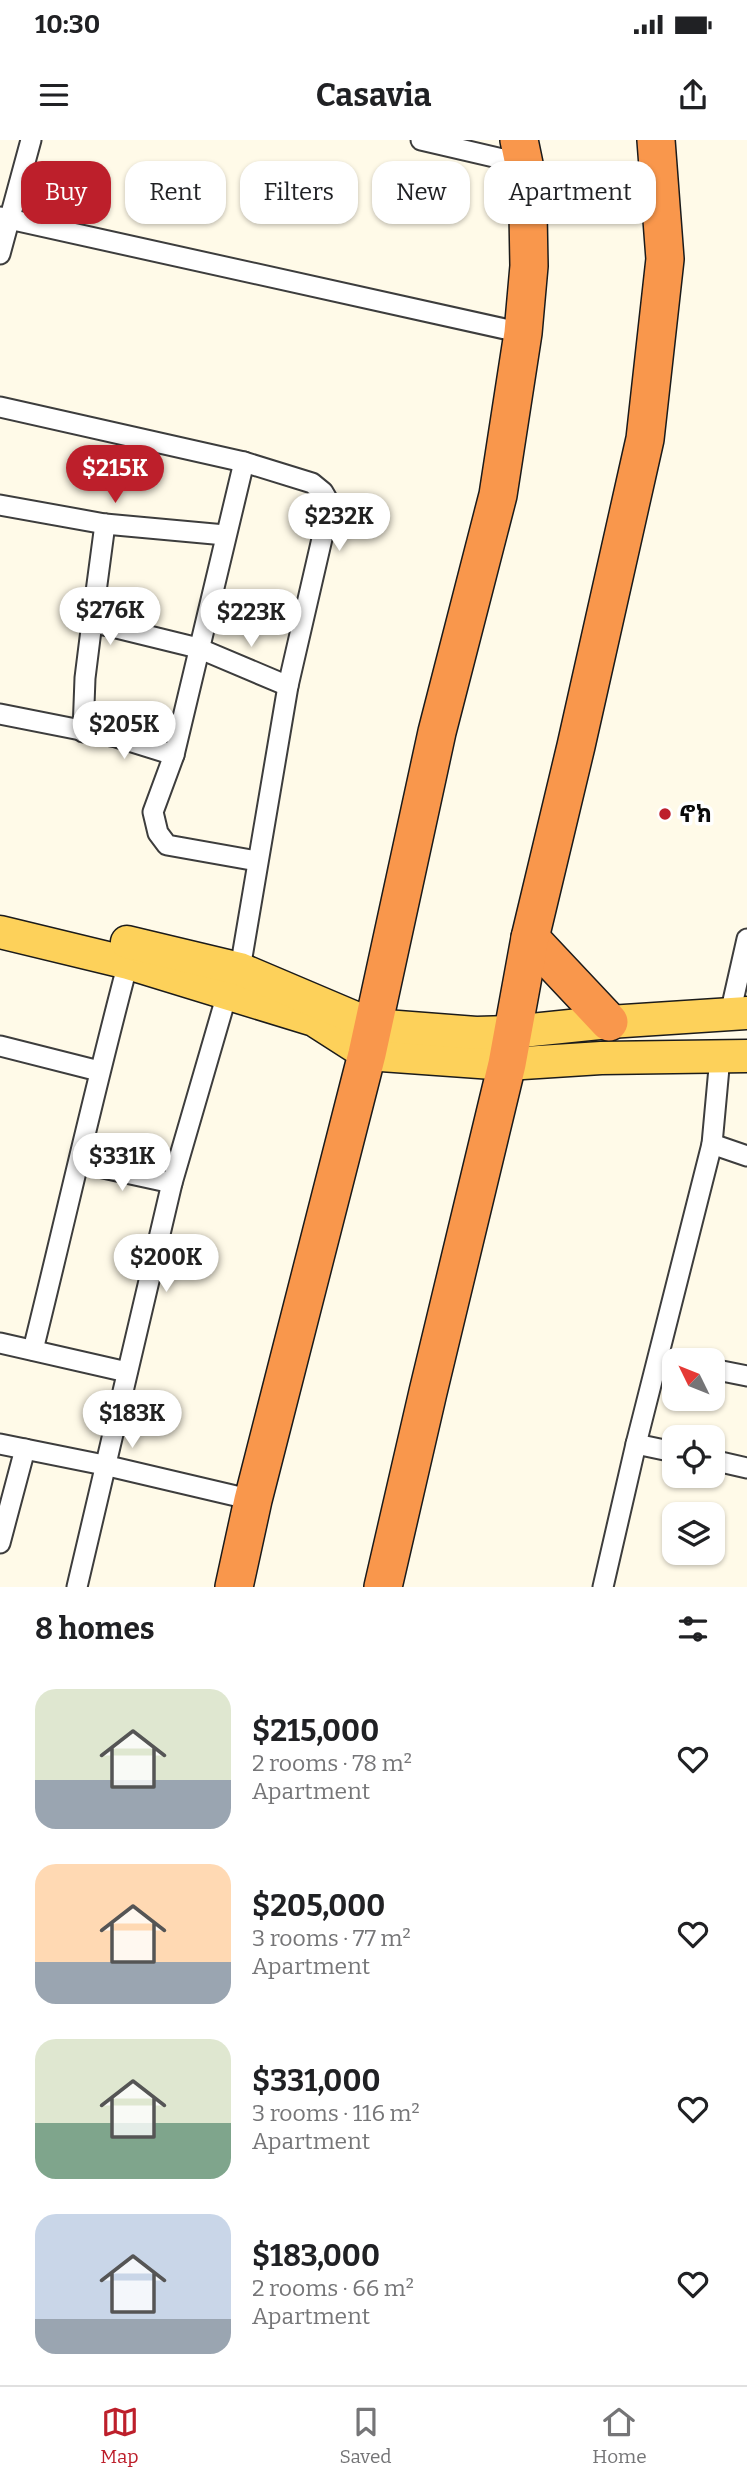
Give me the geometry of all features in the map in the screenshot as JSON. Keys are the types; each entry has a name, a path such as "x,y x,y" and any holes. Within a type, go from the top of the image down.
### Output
{"highway":[{"path":"383,1587 510,1048 530,937 645,439 665,259 656,140"},
{"path":"234,1587 253,1500 370,1039 437,732 498,495 523,332 529,266 528,212 522,152"},
{"path":"530,937 610,1022"}],"main road":[{"path":"0,913 234,981 370,1039 476,1033 510,1048 601,1058 734,1056"},
{"path":"0,932 128,963 234,981"},
{"path":"510,1048 610,1022 738,1013"}],"street":[{"path":"0,254 4,218 31,140"},
{"path":"421,140 522,152"},
{"path":"4,218 523,332"},
{"path":"0,407 244,462 312,483 323,492 330,504 288,686 234,981 172,1183 77,1587"},
{"path":"244,462 174,755 153,812 158,833 167,845 257,861"},
{"path":"0,505 105,524 225,535"},
{"path":"83,732 85,678 105,524"},
{"path":"92,622 198,648 288,686"},
{"path":"0,714 116,737 174,755"},
{"path":"738,1013 747,939"},
{"path":"33,1350 80,1163 99,1071 128,963"},
{"path":"0,1046 99,1071"},
{"path":"668,1348 712,1144 734,1056"},
{"path":"712,1144 747,1156"},
{"path":"80,1163 172,1183"},
{"path":"0,1343 127,1372"},
{"path":"604,1587 636,1444 662,1369"},
{"path":"725,1370 746,1372"},
{"path":"0,1444 253,1500"},
{"path":"636,1444 662,1449"},
{"path":"1,1536 25,1449"},
{"path":"725,1463 747,1468"}],"place":[{"name":"ኖክ","path":"665,814"}]}
